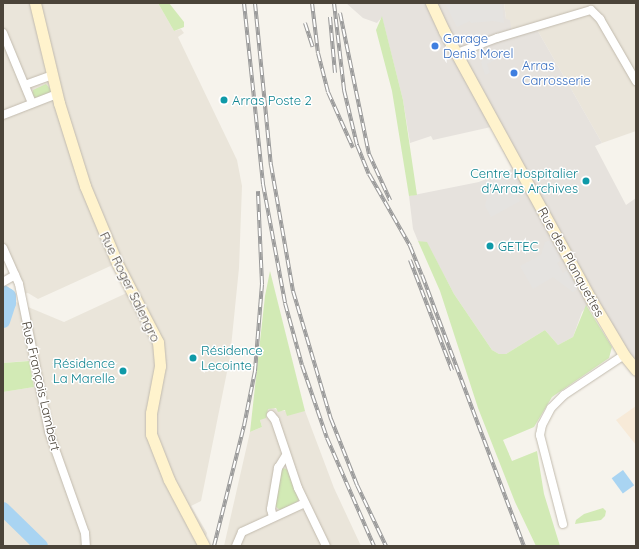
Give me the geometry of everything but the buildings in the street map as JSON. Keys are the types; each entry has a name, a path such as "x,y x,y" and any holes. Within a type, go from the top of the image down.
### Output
{"street":[{"name":"Rue Roger Salengro","path":"35,3 57,94 85,186 109,246 157,337 160,366 149,426 169,480 203,546"},
{"name":"Rue des Planquettes","path":"431,3 457,53 624,355 636,370"},
{"path":"457,53 589,7 600,19 636,81"},
{"path":"3,33 32,103"},
{"path":"25,85 53,75"},
{"path":"3,115 57,94"},
{"name":"Rue François Lambert","path":"3,248 15,275 49,432 85,533 86,546"},
{"path":"3,282 15,275"},
{"path":"563,524 540,435 542,426 551,408 564,395 624,355"},
{"path":"271,415 275,420 286,455 305,503 326,546"},
{"path":"273,517 271,509 278,468 286,455"},
{"path":"236,546 242,532 305,503"}],"shaded area":[{"path":"3,3 158,3 174,31 181,29 184,33 178,37 237,160 242,186 239,268 230,357 201,501 191,506 207,533 203,546 3,546 3,392 40,386 36,360 3,363 3,329 16,302 64,322 131,291 117,263 38,299 28,293 21,294 3,248"},
{"path":"346,3 504,3 506,19 510,20 512,33 535,26 602,143 595,146 626,205 636,198 636,365 592,301 582,312 573,337 558,345 545,330 506,354 499,354 492,350 454,294 427,243 418,241 413,229 409,196 479,182 512,169 491,127 433,140 431,136 410,143 403,100 382,17 377,23 363,18"},
{"path":"445,3 502,3 504,23 493,21 471,23 470,21 457,27"},
{"path":"504,3 636,3 636,131 602,143 535,26 512,33 506,19"},
{"path":"500,52 502,56 487,64 490,73 485,75 481,62 485,57"},
{"path":"502,176 520,201 491,217 485,206 487,198 479,182"},
{"path":"550,240 561,260 557,263 563,273 567,270 578,289 573,292 553,277 533,289 520,266 541,255 545,242"},
{"path":"636,406 636,445 616,420"},
{"path":"272,407 279,411 305,411 334,488 361,546 224,546 250,432 262,427 260,420 267,409"}],"green space":[{"path":"158,3 169,3 184,22 184,27 174,31"},
{"path":"382,16 403,100 417,195 409,196 392,91 376,30"},
{"path":"46,84 52,91 49,94 38,98 32,96 33,90"},
{"path":"418,241 427,242 454,294 492,350 499,354 506,354 545,330 558,345 573,337 586,305 612,347 609,358 552,397 534,427 503,440 512,461 537,451 544,494 560,546 536,546 515,502 478,408 440,291"},
{"path":"270,271 305,411 287,416 285,410 278,412 276,408 268,409 266,418 260,420 262,427 250,432 265,296"},
{"path":"3,287 12,293 16,302 3,329 5,304"},
{"path":"29,361 34,387 3,392 3,363"},
{"path":"282,468 287,469 299,498 297,502 280,510 275,506"},
{"path":"3,507 43,546 18,529 3,514"},
{"path":"603,508 606,511 605,516 601,520 575,524 576,520 584,514"}],"water":[{"path":"623,470 634,485 623,494 612,478"}],"waterway":[{"path":"3,292 9,296 9,303 3,321"},
{"path":"3,509 41,546"}],"railway":[{"path":"244,3 263,184 285,303 302,365 327,438 374,546"},
{"path":"255,3 271,165 293,291 331,419 357,485 386,546"},
{"path":"312,3 318,53 328,92 353,148"},
{"path":"334,3 344,90 357,145 369,174 410,246 524,546"},
{"path":"340,13 369,154 390,200"},
{"path":"330,17 335,73"},
{"path":"305,23 313,47"},
{"path":"214,546 244,426 255,371 262,284 258,191"},
{"path":"410,260 452,370"}],"place":[{"name":"Garage Denis Morel","path":"435,46"},
{"name":"Arras Carrosserie","path":"514,73"},
{"name":"Arras Poste 2","path":"224,100"},
{"name":"Centre Hospitalier d'Arras Archives","path":"586,181"},
{"name":"GETEC","path":"490,246"},
{"name":"Résidence Lecointe","path":"193,358"},
{"name":"Résidence La Marelle","path":"123,371"}]}
